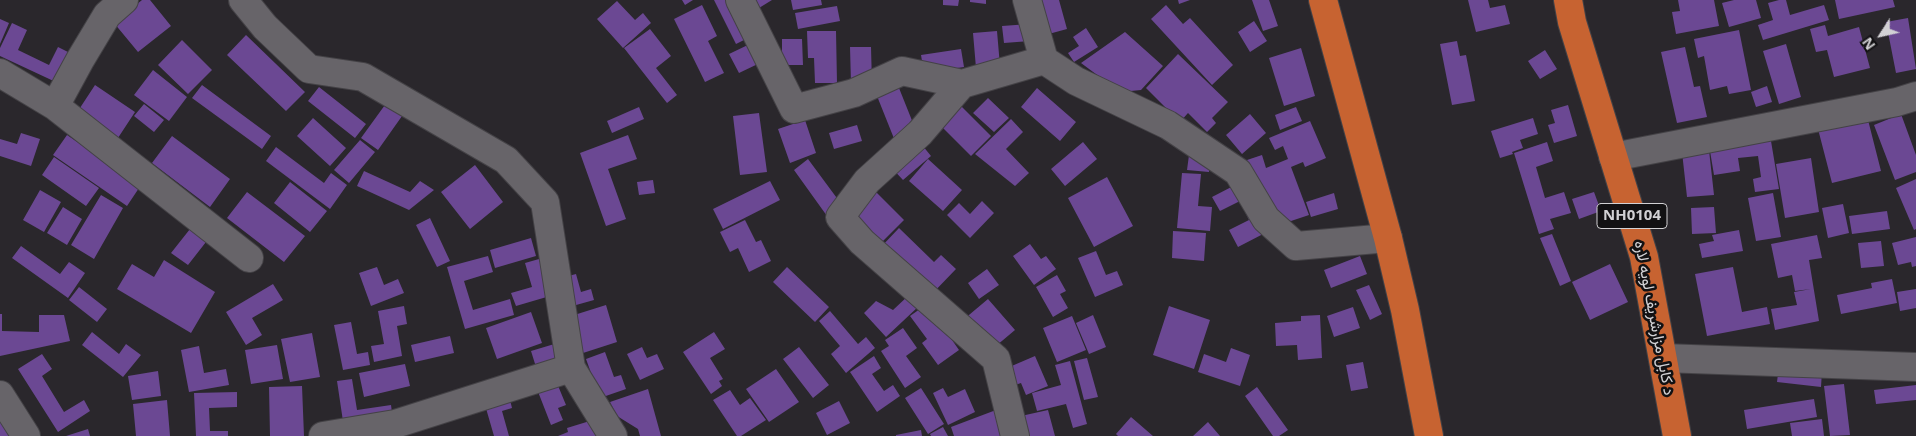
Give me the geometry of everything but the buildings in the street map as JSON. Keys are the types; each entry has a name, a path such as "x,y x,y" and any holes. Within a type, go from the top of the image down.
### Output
{"highway":[{"path":"1323,0 1388,238 1405,310 1429,436"},
{"name":"د کابل مزارشریف لویه لاره","path":"1568,0 1572,22 1644,257 1677,436"}],"street":[{"path":"55,106 103,23 124,0"},
{"path":"243,0 265,27 310,69 363,77 506,160 545,202 571,368 613,436"},
{"path":"740,0 794,109 854,94 902,71 962,84 1044,60"},
{"path":"1027,0 1044,60 1076,81 1168,124 1238,172 1266,219 1296,246 1388,238"},
{"path":"0,73 55,106 250,258"},
{"path":"962,84 920,133 867,181 840,217 862,242 996,359 1015,436"},
{"path":"1613,157 1897,102 1916,96"},
{"path":"1663,358 1916,367"},
{"path":"323,436 395,424 571,368"},
{"path":"0,395 26,436"}]}
